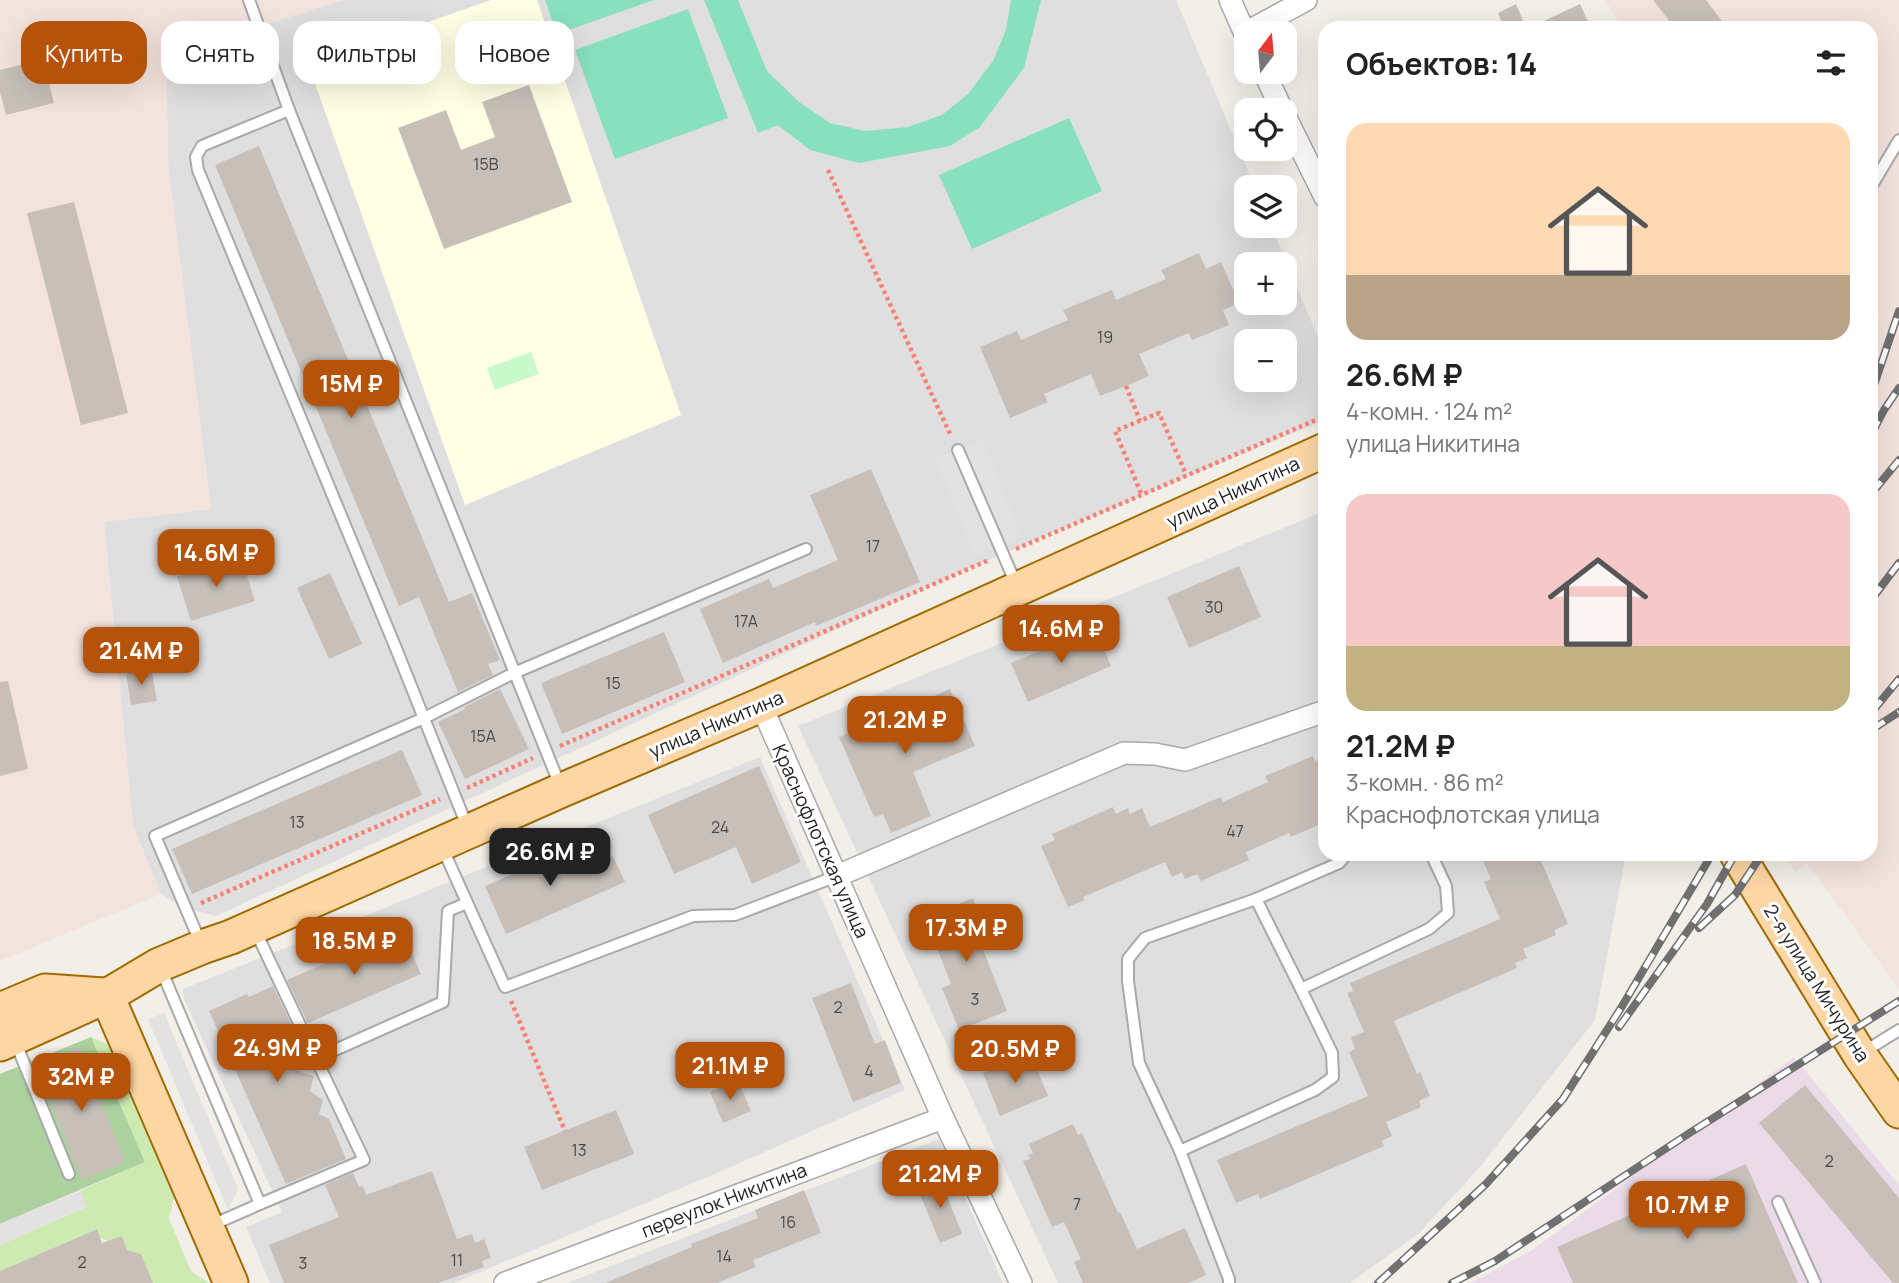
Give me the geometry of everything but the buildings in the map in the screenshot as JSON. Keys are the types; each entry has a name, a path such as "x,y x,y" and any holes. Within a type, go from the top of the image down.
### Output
{"main road":[{"name":"улица Никитина","path":"107,996 159,965 253,928 562,790 761,705 1318,453"},
{"name":"2-я улица Мичурина","path":"1741,861 1860,1055 1899,1111"},
{"path":"5,1031 45,991 107,996 231,1283"}],"street":[{"path":"1230,0 1239,21"},
{"path":"1268,21 1306,0"},
{"path":"1297,140 1318,183"},
{"name":"Краснофлотская улица","path":"761,705 943,1118 1021,1283"},
{"path":"837,876 1124,753 1155,754 1185,760 1318,713"},
{"name":"переулок Никитина","path":"505,1283 943,1118"}],"lane":[{"path":"249,0 289,110 562,790"},
{"path":"289,110 202,146 196,157 198,170 454,793 455,839 467,903 505,988 694,916 735,915 837,876"},
{"path":"1878,175 1899,140"},
{"path":"957,450 1018,590"},
{"path":"202,947 155,836 424,718 514,673 806,549"},
{"path":"1229,1283 1180,1151 1139,1063 1128,981 1128,959 1145,938 1256,899 1341,861"},
{"path":"1301,989 1429,929 1448,913 1446,887 1434,861"},
{"path":"1180,1151 1315,1090 1334,1077 1332,1053 1256,899"},
{"path":"317,1058 443,1002 448,911 467,903"},
{"path":"207,1227 364,1160 253,928"},
{"path":"159,965 260,1204"},
{"path":"1860,1055 1899,1030"},
{"path":"5,1031 69,1174"},
{"path":"1777,1202 1815,1283"}],"path":[{"path":"828,170 957,450"},
{"path":"1126,386 1140,421"},
{"path":"1141,494 1115,431 1159,413 1186,474"},
{"path":"187,909 1318,419"},
{"path":"505,988 565,1131"}],"shaded area":[{"path":"0,0 343,0 275,21 161,21 161,84 167,84 168,163 211,509 104,522 133,826 161,894 0,961"},
{"path":"343,0 1176,0 1234,137 1234,161 1244,161 1250,175 1234,175 1234,238 1276,238 1282,252 1234,252 1234,315 1297,315 1297,288 1318,337 1318,423 979,564 216,916 187,909 161,894 133,826 104,521 211,509 168,163 167,84 279,84 279,21 275,21"},
{"path":"491,0 537,0 544,21 455,21 455,84 566,84 681,415 465,505 315,84 441,84 441,21 431,21"},
{"path":"1605,0 1899,0 1899,989 1807,863 1795,872 1789,861 1878,861 1878,21 1618,21"},
{"path":"983,440 1021,537 975,556 935,458"},
{"path":"1318,514 1318,861 1625,861 1595,1020 1480,1167 1418,1234 1350,1283 1058,1283 798,726"},
{"path":"760,757 905,1090 710,1176 454,1283 270,1283 246,1227 282,1212 184,999 183,989"},
{"path":"164,1013 238,1189 228,1210 148,1019"},
{"path":"1794,1057 1899,1185 1899,1283 1470,1283 1531,1251"},
{"path":"939,1139 1003,1283 567,1283"},
{"path":"80,1191 87,1206 0,1245 0,1224"}],"green space":[{"path":"545,0 654,0 574,28 574,21 552,21"},
{"path":"704,0 738,0 767,71 799,102 830,123 865,131 908,127 942,115 968,94 993,61 1006,30 1011,0 1041,0 1024,68 980,127 950,146 859,163 810,150 778,125 758,133"},
{"path":"688,9 728,118 615,159 575,50"},
{"path":"1069,118 1102,191 972,249 939,175"},
{"path":"531,352 539,374 495,390 487,368"},
{"path":"91,1037 107,1044 174,1197 169,1219 191,1271 209,1283 153,1283 141,1254 127,1250 122,1236 109,1241 100,1238 96,1229 0,1271 0,1245 86,1207 80,1191 145,1162"},
{"path":"91,1037 145,1162 0,1224 0,1074"}],"railway":[{"path":"1878,373 1899,311"},
{"path":"1878,422 1899,388"},
{"path":"1878,486 1899,460"},
{"path":"1878,591 1899,563"},
{"path":"1878,704 1899,679"},
{"path":"1878,726 1899,712"},
{"path":"1378,1283 1486,1184 1563,1099 1621,1008 1708,861"},
{"path":"1619,1027 1707,904 1731,861"},
{"path":"1699,928 1735,895 1757,861"},
{"path":"1452,1283 1495,1261 1688,1134 1899,1001"}]}
